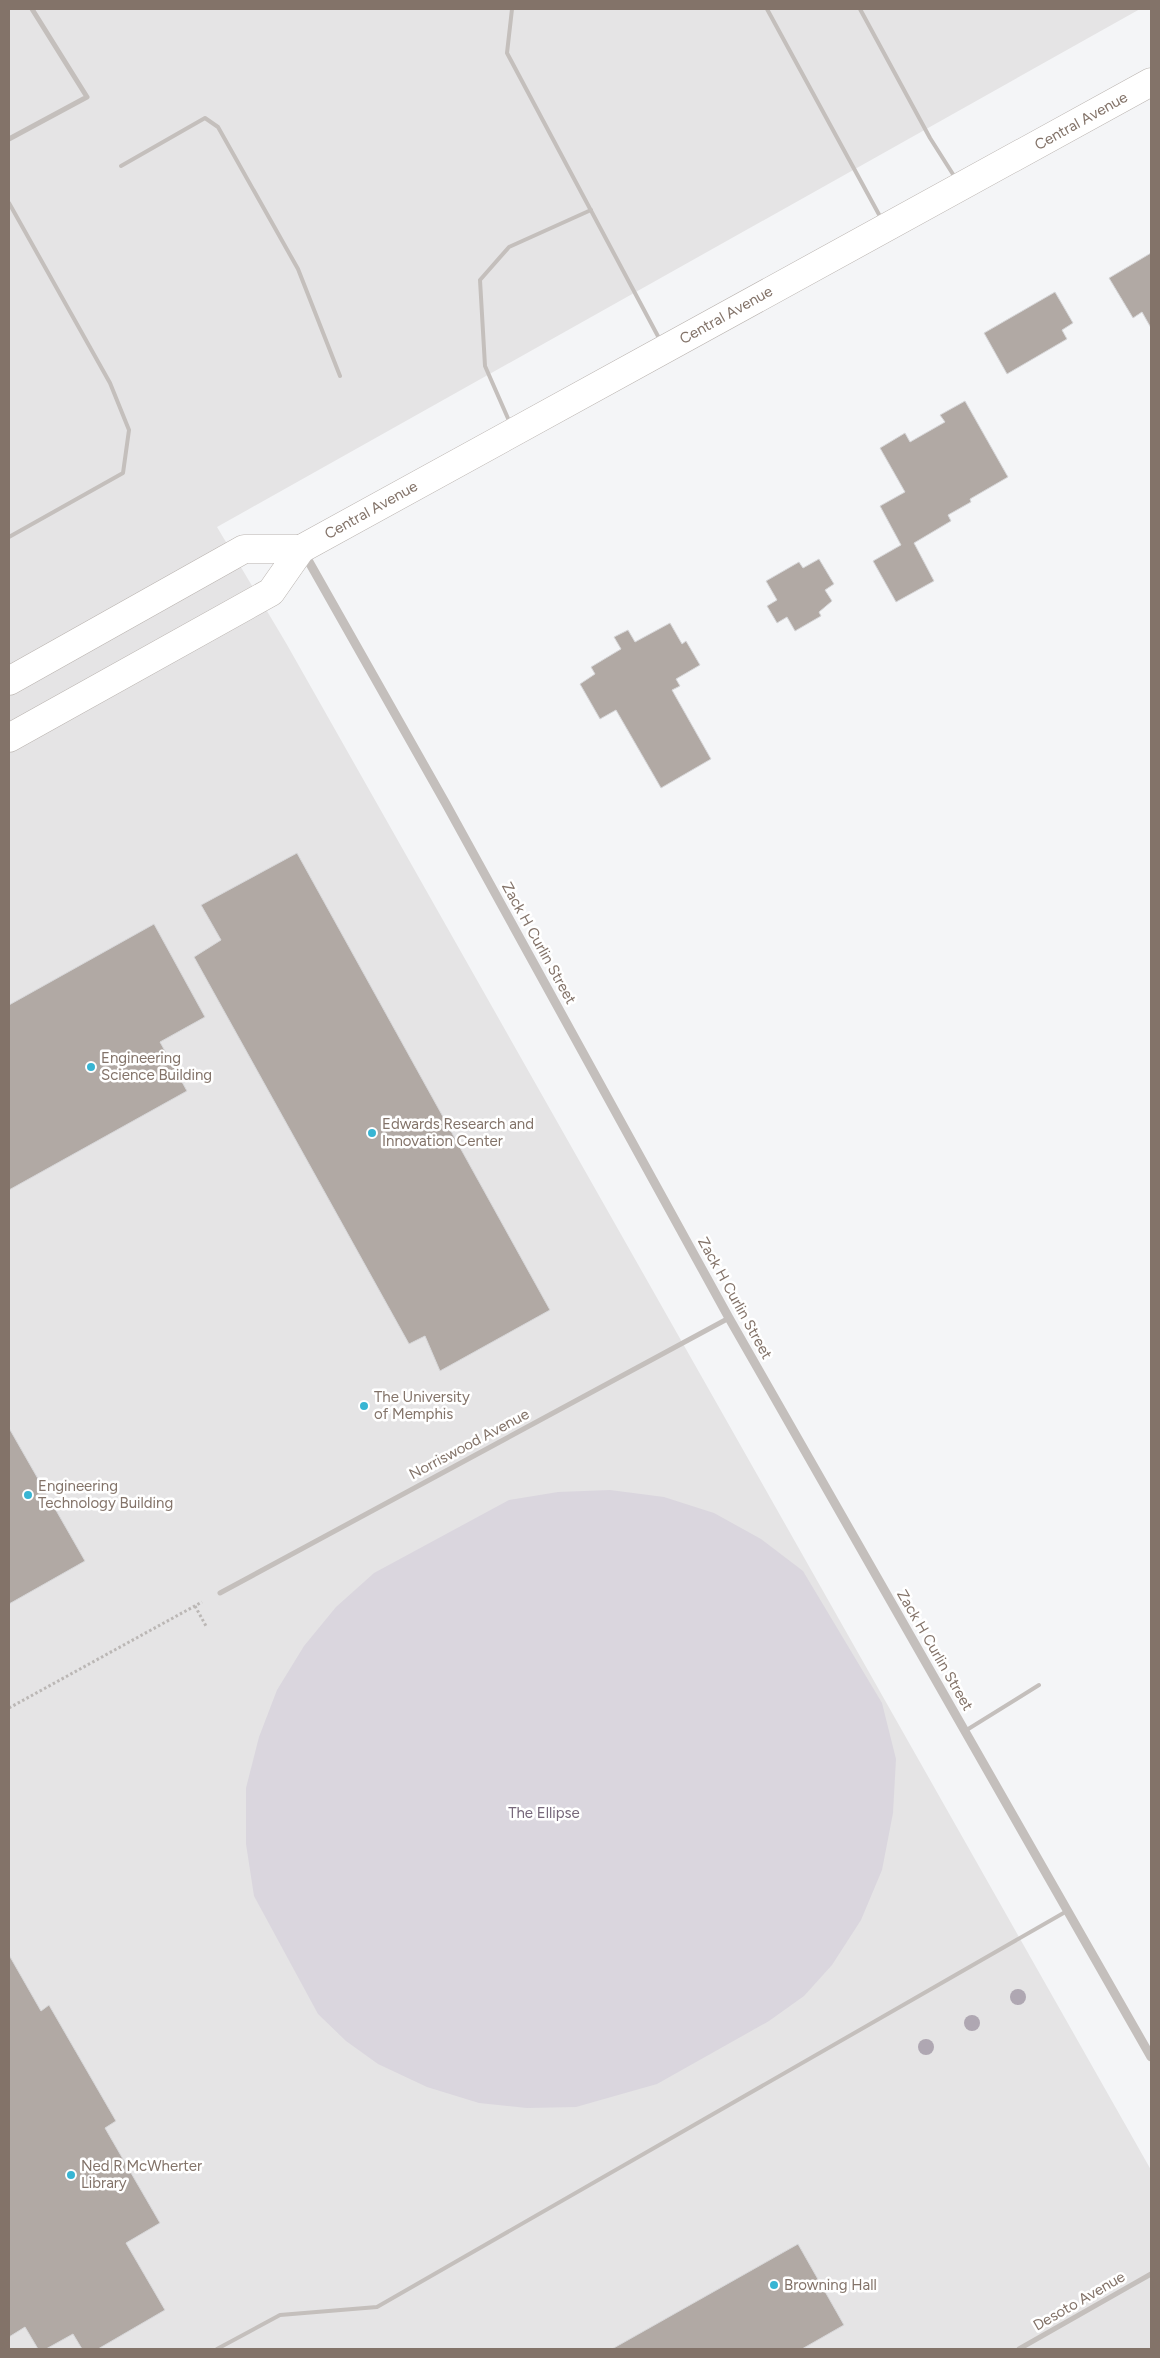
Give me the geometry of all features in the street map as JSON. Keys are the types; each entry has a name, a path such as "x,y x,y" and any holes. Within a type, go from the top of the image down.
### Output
{"main road":[{"name":"Central Avenue","path":"9,738 271,592 301,548 1151,82"},
{"name":"Central Avenue","path":"9,680 244,549 301,548"}],"street":[{"path":"9,139 87,97 32,9"},
{"name":"Zack H Curlin Street","path":"301,548 446,804 730,1318 1151,2057"},
{"name":"Norriswood Avenue","path":"220,1593 730,1318"},
{"name":"Desoto Avenue","path":"1020,2349 1151,2274"}],"lane":[{"path":"512,9 507,53 664,349"},
{"path":"767,9 886,228"},
{"path":"860,9 930,138 961,187"},
{"path":"121,166 204,118 218,128 298,270 340,376"},
{"path":"9,203 110,383 129,430 123,473 9,537"},
{"path":"514,432 485,366 480,280 509,246 591,210"},
{"path":"965,1731 1040,1685"},
{"path":"217,2349 280,2315 377,2307 1068,1910"}],"path":[{"path":"9,1708 220,1593"},
{"path":"195,1606 206,1626"}],"shaded area":[{"name":"The University of Memphis","path":"9,9 1140,9 217,527 286,643 1151,2170 1151,2349 9,2349"}],"green space":[{"name":"The Ellipse","path":"610,1490 664,1497 714,1513 761,1539 803,1571 882,1703 896,1759 893,1813 882,1870 861,1920 832,1965 804,1996 769,2021 657,2084 576,2107 527,2108 479,2103 427,2087 378,2064 346,2041 318,2014 254,1896 246,1844 246,1788 259,1737 277,1690 304,1646 336,1607 374,1573 509,1500 558,1492"}],"building":[{"path":"1151,253 1151,328 1142,312 1133,318 1109,278"},
{"path":"1055,292 1073,323 1062,330 1067,339 1007,374 984,333"},
{"path":"965,401 1008,477 970,499 971,502 948,515 951,521 914,543 934,581 896,602 873,561 901,545 880,506 905,492 880,448 905,433 910,442 945,422 940,415"},
{"path":"819,559 834,584 825,590 832,601 819,612 821,616 795,631 787,617 777,623 767,606 777,600 766,581 799,562 803,568"},
{"path":"670,623 682,644 686,641 700,665 676,679 680,686 672,690 711,759 661,788 616,710 600,719 580,684 595,674 591,667 621,649 614,637 628,630 635,642"},
{"name":"Edwards Research and Innovation Center","path":"297,853 550,1310 440,1371 425,1336 409,1344 194,957 221,940 201,905"},
{"name":"Engineering Science Building","path":"154,924 205,1017 160,1042 187,1091 9,1190 9,1005"},
{"name":"Engineering Technology Building","path":"9,1428 85,1561 9,1604"},
{"name":"Ned R McWherter Library","path":"9,1955 41,2011 49,2005 116,2121 105,2128 160,2223 126,2243 165,2310 98,2349 82,2349 73,2334 46,2349 38,2349 25,2327 9,2337"},
{"name":"Browning Hall","path":"798,2244 844,2325 802,2349 612,2349"}],"place":[{"name":"Engineering Science Building","path":"91,1067"},
{"name":"Edwards Research and Innovation Center","path":"372,1133"},
{"name":"The University of Memphis","path":"364,1406"},
{"name":"Engineering Technology Building","path":"28,1495"},
{"name":"Ned R McWherter Library","path":"71,2175"},
{"name":"Browning Hall","path":"774,2285"}]}
